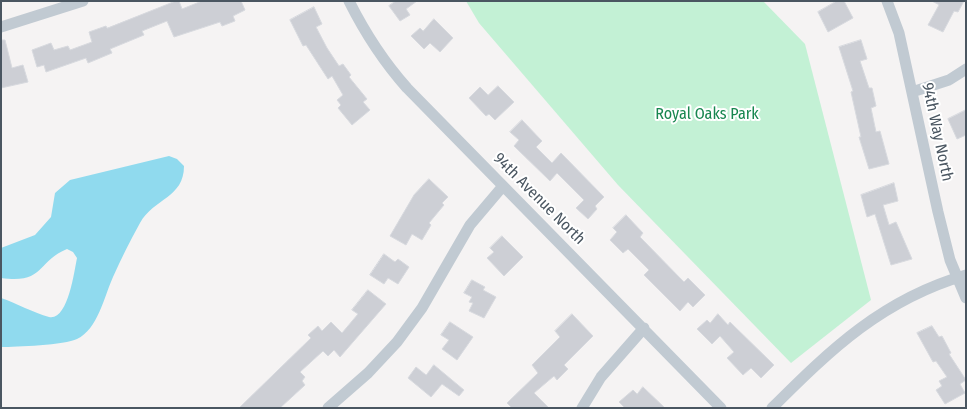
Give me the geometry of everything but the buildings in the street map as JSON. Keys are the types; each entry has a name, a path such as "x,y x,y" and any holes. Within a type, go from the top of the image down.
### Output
{"street":[{"path":"1,27 83,1"},
{"name":"94th Avenue North","path":"349,1 371,43 389,68 722,408"},
{"name":"94th Way North","path":"887,1 899,33 938,212 961,277 966,298"},
{"path":"912,92 949,80 966,69"},
{"path":"328,408 368,373 397,342 422,308 470,225 503,186"},
{"path":"772,408 849,334 881,313 913,296 961,277"},
{"path":"582,408 602,377 644,328"}],"green space":[{"name":"Royal Oaks Park","path":"466,1 763,1 805,44 871,300 791,363 618,185 479,23"}],"water":[{"path":"169,156 177,159 184,166 183,177 174,192 153,208 140,223 116,270 100,312 90,328 77,339 62,343 1,347 1,298 49,317 56,316 61,311 69,294 77,258 73,252 67,249 57,254 33,275 26,278 1,278 1,248 35,235 51,217 55,193 70,180"}]}
